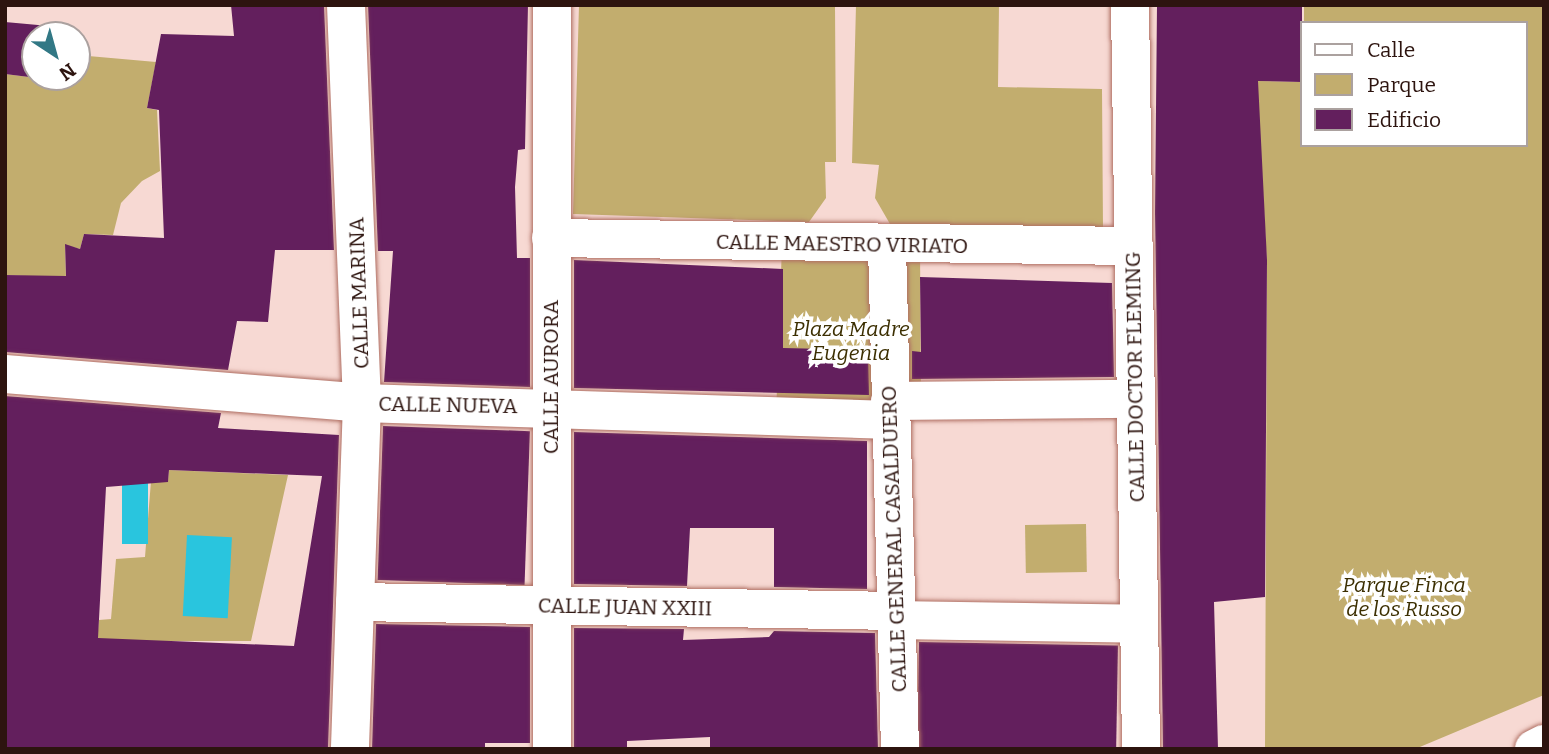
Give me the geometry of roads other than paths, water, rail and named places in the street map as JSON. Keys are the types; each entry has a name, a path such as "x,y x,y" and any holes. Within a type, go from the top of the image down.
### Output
{"street":[{"name":"CALLE MARINA","path":"346,5 362,403 350,749"},
{"name":"CALLE AURORA","path":"552,5 552,749"},
{"name":"CALLE DOCTOR FLEMING","path":"1130,5 1141,749"},
{"name":"CALLE MAESTRO VIRIATO","path":"551,238 887,246 1134,246"},
{"name":"CALLE GENERAL CASALDUERO","path":"887,246 900,749"},
{"name":"CALLE NUEVA","path":"5,374 362,403 891,410 1136,400"},
{"name":"CALLE JUAN XXIII","path":"355,602 896,615 1138,624"},
{"path":"1534,749 1544,744"}],"water":[{"path":"122,481 148,481 148,544 122,544"},
{"path":"187,535 232,537 228,618 183,616"}],"park label":[{"name":"Plaza Madre Eugenia","path":"851,341"},
{"name":"Parque Finca de los Russo","path":"1404,597"}]}
